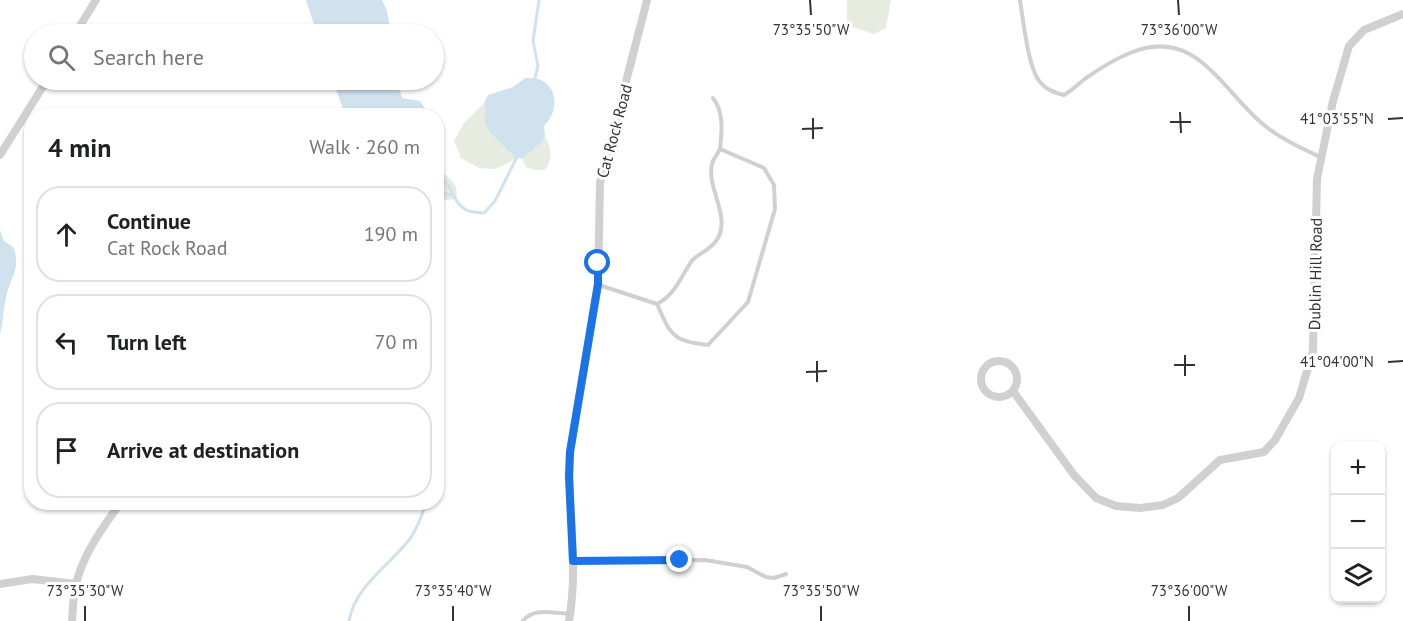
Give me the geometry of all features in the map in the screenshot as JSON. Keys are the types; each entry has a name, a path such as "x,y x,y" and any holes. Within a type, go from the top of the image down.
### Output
{"street":[{"path":"81,24 96,0"},
{"name":"Cat Rock Road","path":"570,618 573,600 573,561 570,452 598,284 600,183 647,0"},
{"name":"Dublin Hill Road","path":"1013,391 1074,475 1096,498 1116,506 1140,508 1163,505 1178,498 1220,460 1264,452 1275,440 1299,398 1313,351 1317,178 1333,101 1349,46 1364,30 1403,14"},
{"path":"29,108 41,90"},
{"path":"1,152 24,116"},
{"name":"Dublin Hill Road","path":"998,361 1010,365 1017,374 1013,391 998,398 987,393 981,383 983,370 987,365 998,361"},
{"path":"72,621 76,584 85,558 115,510"},
{"path":"0,584 32,579 76,584"}],"lane":[{"path":"1020,0 1031,63 1039,81 1052,92 1064,95 1074,90 1086,78 1130,53 1152,46 1171,47 1186,52 1214,72 1263,125 1320,157"},
{"path":"598,284 657,304 668,299 692,260 708,251 719,236 721,222 712,177 712,162 720,149 722,124 717,104 712,98"},
{"path":"657,304 670,331 678,338 687,343 708,345 748,302 774,215 774,185 764,168 720,149"},
{"path":"573,561 705,560 747,567 766,577 774,578 786,574"},
{"path":"523,621 534,612 570,618"}],"shaded area":[{"path":"847,0 891,0 886,28 874,34 847,25"},
{"path":"484,103 485,121 489,130 518,158 496,169 479,168 461,158 454,141 464,123"},
{"path":"545,137 551,154 545,170 526,167 522,159"},
{"path":"444,175 455,185 456,199 444,200"}],"water":[{"path":"306,0 382,0 389,24 314,24"},
{"path":"525,78 535,78 544,82 550,87 555,102 550,118 544,126 545,137 522,159 497,140 486,126 484,103 488,95 513,87"},
{"path":"336,90 400,90 402,98 420,101 425,108 343,108"},
{"path":"0,230 4,241 13,247 16,267 6,297 0,335"}],"waterway":[{"path":"534,82 538,66 533,41 539,0"},
{"path":"444,193 453,195 466,210 484,213 495,201 518,155"},
{"path":"444,181 453,195"},
{"path":"349,621 358,597 412,536 423,510"}],"route":[{"path":"598,263 598,284 570,452 573,561 670,562 680,560"}]}
